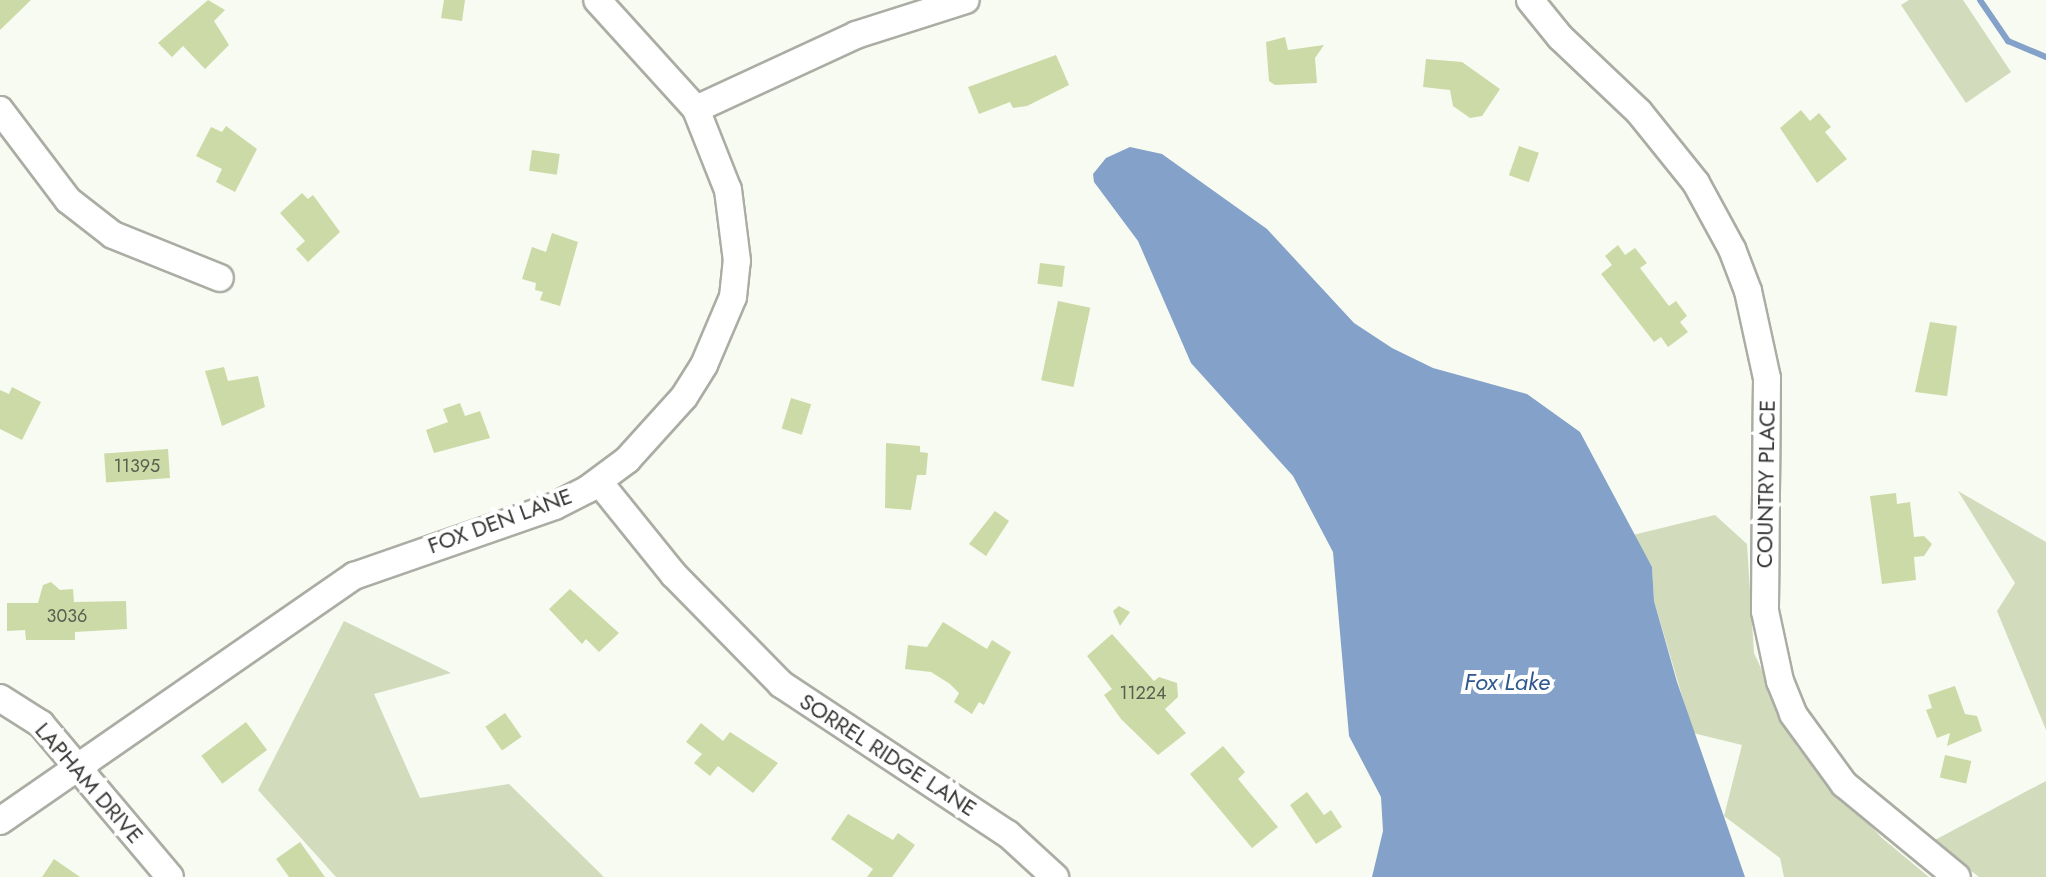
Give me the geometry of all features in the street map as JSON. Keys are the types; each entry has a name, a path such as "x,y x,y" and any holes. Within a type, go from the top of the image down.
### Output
{"street":[{"name":"FOX DEN LANE","path":"0,821 354,576 555,506 599,482 627,460 684,397 704,365 733,297 737,261 728,190 696,109 597,0"},
{"path":"696,109 856,35 966,0"},
{"name":"COUNTRY PLACE","path":"1530,0 1560,37 1639,112 1696,183 1748,291 1768,408 1765,611 1777,670 1793,714 1844,784 1957,877"},
{"path":"0,110 68,200 113,235 220,278"},
{"name":"SORREL RIDGE LANE","path":"599,482 674,575 781,684 1008,834 1055,877"},
{"name":"LAPHAM DRIVE","path":"0,698 41,724 79,765 170,877"}],"green space":[{"path":"1909,0 1963,0 2011,72 1966,103 1901,5"},
{"path":"1958,491 2046,542 2046,730 1997,611 2015,583"},
{"path":"1715,515 1747,544 1754,653 1797,747 1882,838 1929,877 1784,877 1780,858 1724,816 1742,745 1693,733 1654,601 1652,567 1633,535"},
{"path":"344,621 451,673 374,694 420,798 509,784 604,877 336,877 258,790"},
{"path":"2046,781 2046,877 1979,877 1933,841"}],"water":[{"name":"Fox Lake","path":"1130,147 1162,154 1267,229 1354,323 1392,348 1433,368 1527,394 1580,432 1652,567 1654,601 1677,682 1745,877 1372,877 1383,831 1381,797 1349,736 1333,552 1293,476 1191,363 1138,241 1094,182 1093,174 1106,158"}],"building":[{"path":"0,0 31,0 0,30"},
{"path":"208,0 225,10 214,21 229,45 205,69 183,46 172,57 158,43"},
{"path":"444,0 465,0 462,21 441,18"},
{"path":"1285,37 1288,50 1324,45 1315,58 1317,83 1275,85 1269,81 1266,42"},
{"path":"1056,55 1069,85 1027,106 1013,108 1010,102 979,114 968,87"},
{"path":"1426,59 1462,62 1500,89 1482,116 1470,118 1453,106 1450,90 1423,87"},
{"path":"1801,110 1810,121 1819,113 1831,127 1825,132 1847,159 1817,183 1780,128"},
{"path":"226,126 257,149 235,192 216,182 222,169 196,156 211,127 222,132"},
{"path":"1519,146 1539,153 1529,182 1509,175"},
{"path":"532,150 560,154 557,175 529,171"},
{"path":"302,193 308,199 313,195 340,232 308,262 296,249 305,241 280,213"},
{"path":"552,233 578,242 560,306 540,300 543,292 535,290 536,283 522,279 532,247 546,252"},
{"path":"1618,245 1625,255 1635,248 1647,263 1640,268 1669,306 1676,301 1687,316 1680,322 1688,332 1668,347 1661,337 1654,342 1601,274 1612,265 1605,256"},
{"path":"1040,263 1065,266 1062,287 1037,284"},
{"path":"1058,301 1090,308 1073,387 1041,380"},
{"path":"1930,322 1957,326 1947,396 1915,392"},
{"path":"224,367 228,381 258,376 265,407 222,426 205,371"},
{"path":"12,387 41,402 22,440 0,429 0,390 9,394"},
{"path":"791,398 811,404 802,435 782,429"},
{"path":"460,403 465,416 480,411 490,438 434,453 426,430 448,422 443,409"},
{"path":"886,443 920,446 920,452 928,453 926,475 917,475 911,510 885,508"},
{"path":"168,449 170,478 106,482 104,453"},
{"path":"1896,493 1897,504 1910,502 1914,537 1924,536 1932,544 1924,556 1914,557 1916,580 1882,584 1870,496"},
{"path":"995,511 1009,521 986,556 969,544"},
{"path":"51,582 60,590 73,589 74,602 126,601 127,629 75,632 75,640 26,640 25,630 7,631 7,603 38,603 43,585"},
{"path":"570,589 619,633 599,652 586,639 582,644 549,609"},
{"path":"1119,606 1130,612 1120,626 1113,611"},
{"path":"943,622 987,649 992,640 1011,652 984,705 979,702 972,714 954,702 959,693 950,684 931,672 905,669 908,645 927,647"},
{"path":"1112,634 1154,681 1159,677 1177,683 1178,697 1165,709 1186,733 1158,755 1121,719 1104,695 1112,689 1087,656"},
{"path":"1955,686 1965,714 1977,716 1982,731 1947,746 1950,733 1937,738 1926,710 1932,708 1928,695"},
{"path":"505,713 522,737 502,751 485,727"},
{"path":"246,722 267,750 222,784 201,756"},
{"path":"701,723 723,741 730,732 778,763 753,793 718,766 710,776 694,763 702,754 686,742"},
{"path":"1223,746 1245,772 1238,779 1278,827 1252,848 1190,774"},
{"path":"1945,755 1971,761 1966,783 1940,777"},
{"path":"1307,792 1324,815 1331,810 1342,827 1316,844 1290,805"},
{"path":"848,814 893,840 898,833 915,845 892,877 867,877 873,869 831,839"},
{"path":"300,842 325,877 289,877 276,859"},
{"path":"54,859 80,877 42,877"}],"waterway":[{"path":"1980,0 2008,41 2046,57"}]}
